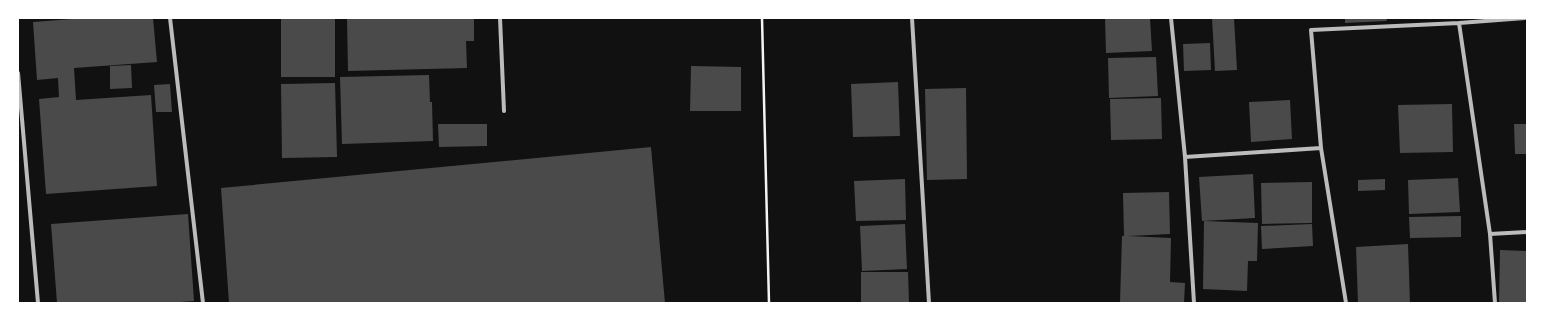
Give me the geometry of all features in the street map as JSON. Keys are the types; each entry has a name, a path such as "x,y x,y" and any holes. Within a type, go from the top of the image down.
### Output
{"street":[{"path":"170,18 204,303"},
{"path":"500,18 504,111"},
{"path":"912,18 930,303"},
{"path":"1171,18 1185,157 1194,303"},
{"path":"1346,303 1321,148 1311,30 1459,23 1525,18"},
{"path":"1459,23 1490,234 1495,303"},
{"path":"18,73 38,303"},
{"path":"1185,157 1321,148"},
{"path":"1490,234 1527,232"}],"path":[{"path":"762,18 769,303"}],"building":[{"path":"85,18 153,18 157,62 74,68 76,100 151,95 157,186 46,194 39,99 59,97 58,78 37,80 33,22"},
{"path":"281,18 335,18 335,77 281,77"},
{"path":"347,18 474,18 474,41 466,41 467,68 348,71"},
{"path":"1105,18 1150,18 1152,51 1106,53"},
{"path":"1212,18 1234,18 1237,70 1215,71"},
{"path":"1345,18 1386,18 1387,21 1345,23"},
{"path":"1210,43 1211,70 1184,71 1183,44"},
{"path":"1156,57 1158,96 1109,98 1108,58"},
{"path":"131,65 132,88 110,89 110,66"},
{"path":"691,66 741,67 741,111 690,111"},
{"path":"429,75 430,102 432,102 433,141 342,144 340,77"},
{"path":"898,82 900,136 853,137 851,84"},
{"path":"335,83 337,157 282,158 281,84"},
{"path":"170,84 172,112 156,112 154,85"},
{"path":"966,88 967,179 927,180 925,89"},
{"path":"1161,98 1162,139 1111,140 1110,99"},
{"path":"1290,100 1292,139 1251,142 1249,102"},
{"path":"1452,104 1453,152 1400,153 1398,105"},
{"path":"438,124 487,124 487,146 439,147"},
{"path":"1514,124 1527,124 1527,154 1515,154"},
{"path":"651,147 665,303 229,303 221,188"},
{"path":"1253,174 1255,218 1202,221 1199,177"},
{"path":"1458,178 1460,212 1409,214 1408,180"},
{"path":"905,179 906,220 856,221 854,181"},
{"path":"1385,179 1385,190 1358,191 1358,180"},
{"path":"1312,182 1312,223 1262,224 1261,183"},
{"path":"1169,192 1170,234 1128,236 1171,238 1170,282 1185,283 1184,303 1120,303 1122,236 1124,236 1123,193"},
{"path":"188,214 194,301 167,303 57,303 51,224"},
{"path":"1461,216 1461,237 1410,238 1409,217"},
{"path":"1204,221 1258,223 1257,261 1248,261 1247,291 1203,289"},
{"path":"905,224 907,269 862,271 860,226"},
{"path":"1312,224 1313,246 1262,249 1261,226"},
{"path":"1408,244 1410,303 1358,303 1356,247"},
{"path":"1500,250 1527,251 1527,303 1499,303"},
{"path":"861,272 908,272 909,303 861,303"}]}
